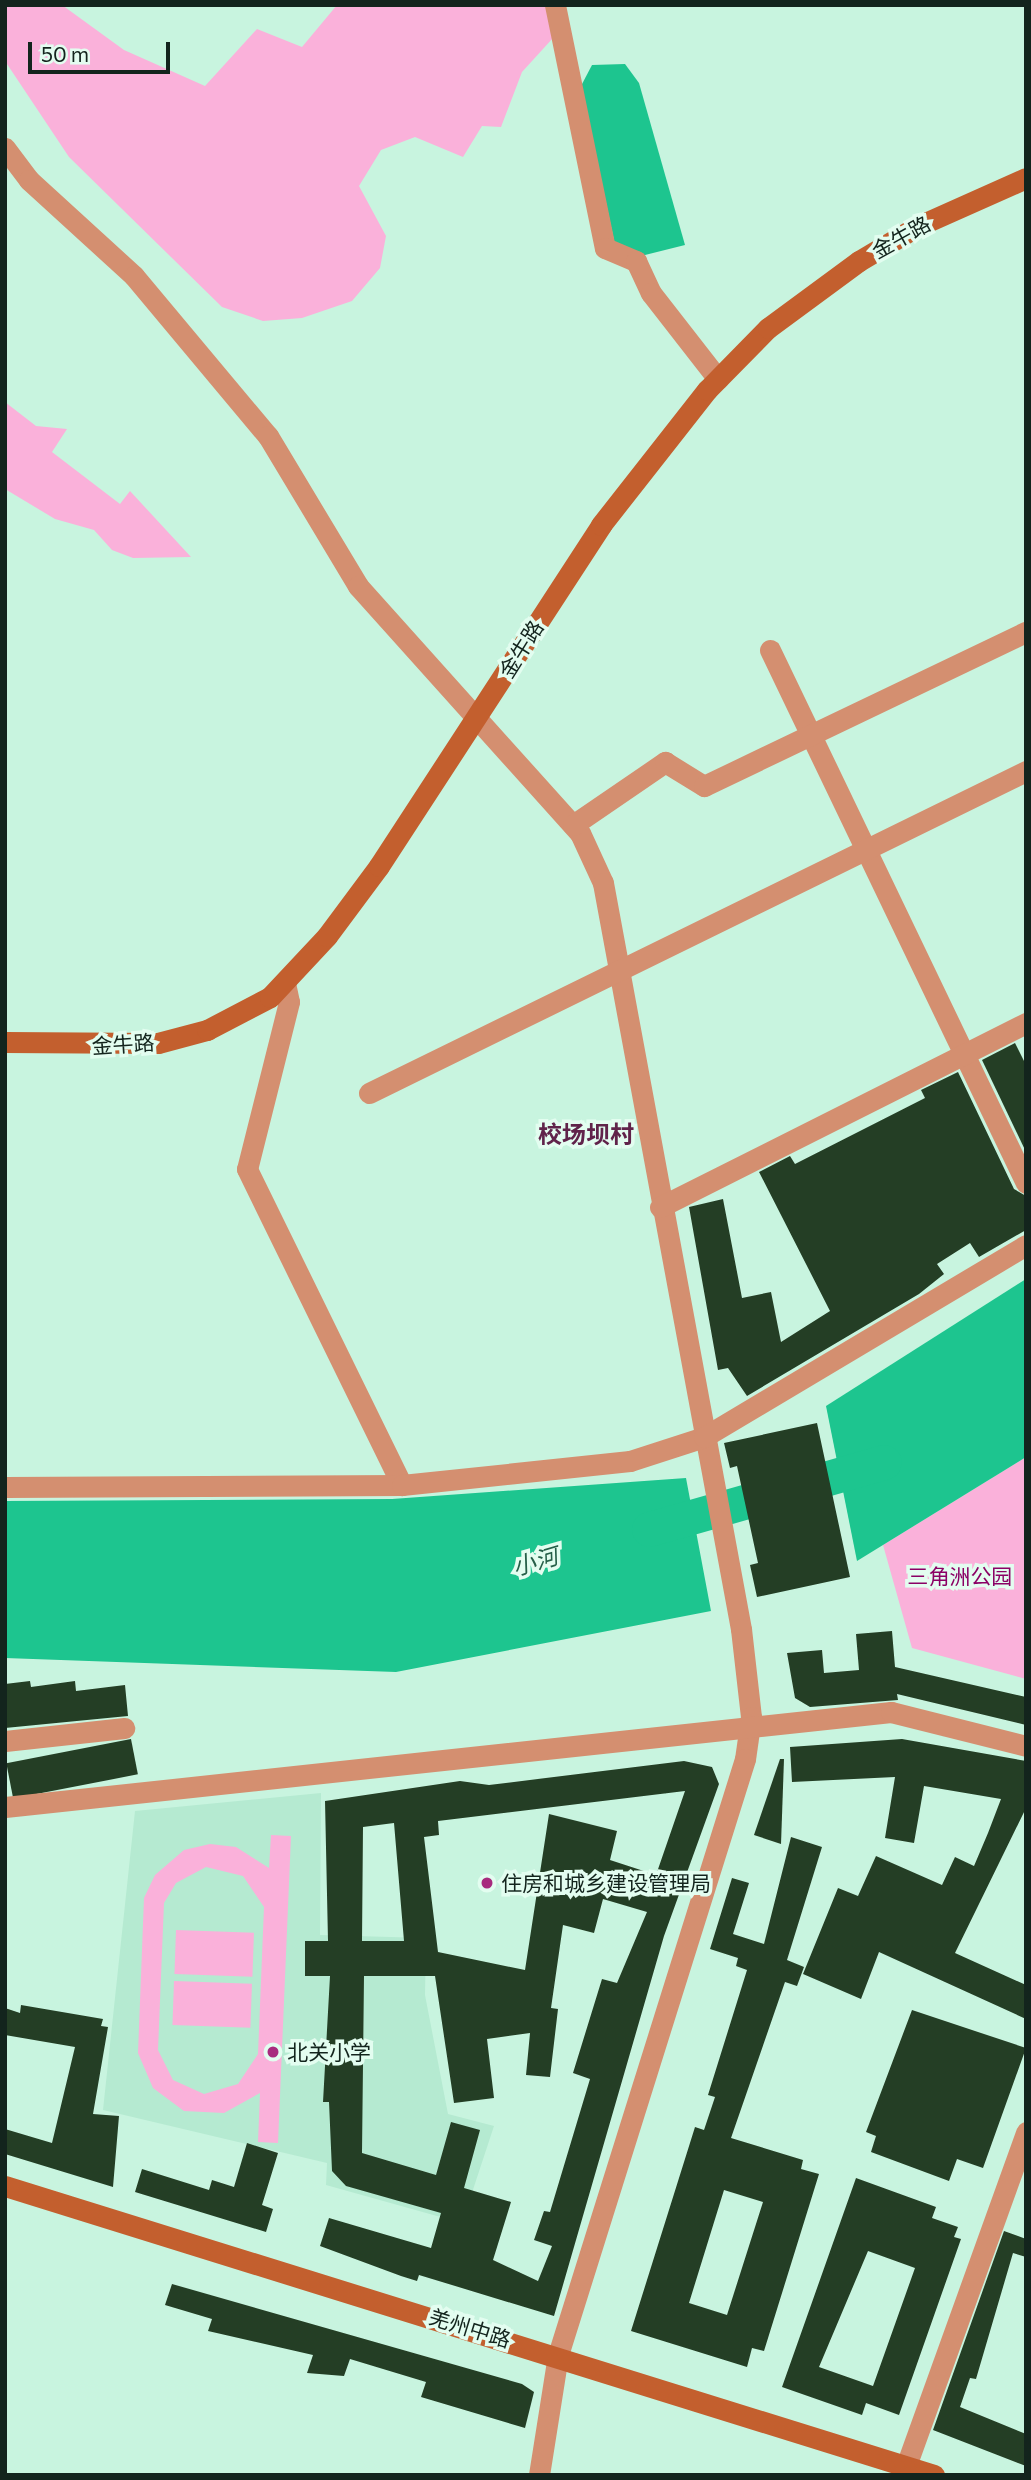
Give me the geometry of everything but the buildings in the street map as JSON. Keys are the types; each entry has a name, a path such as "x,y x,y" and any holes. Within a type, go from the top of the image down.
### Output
{"main road":[{"name":"金牛路","path":"5,1042 158,1043 238,1016 285,984 379,866 479,717 601,526 718,379 786,313 870,254 1026,178"},
{"name":"羌州中路","path":"5,2186 897,2470 934,2475"},
{"name":"羌州中路","path":"5,2200 556,2362"}],"street":[{"path":"555,5 605,248 636,261 651,293 718,379"},
{"path":"5,148 29,180 134,276 268,436 358,586 479,717 573,825 603,883 660,1207 741,1629 749,1727 719,1846 556,2362 539,2475"},
{"path":"573,825 665,762 704,786 1026,632"},
{"path":"770,650 1026,1182"},
{"path":"369,1093 618,974 1026,771"},
{"path":"285,984 289,1002 247,1169 402,1485"},
{"path":"660,1207 1026,1023"},
{"path":"5,1487 402,1485 629,1461 705,1443 1026,1245"},
{"path":"5,1807 891,1712 1026,1745"},
{"path":"5,1741 124,1728"},
{"path":"897,2470 1026,2132"}],"shaded area":[{"name":"北关小学","path":"321,1793 320,1935 426,1938 425,1995 448,2114 494,2126 462,2223 326,2185 327,2163 103,2110 135,1811"}],"green space":[{"path":"5,5 62,5 124,50 205,86 257,29 302,47 337,5 548,5 553,38 522,72 501,127 482,126 463,157 415,137 381,150 359,186 386,236 380,268 352,301 302,318 263,321 222,307 69,157 5,61"},
{"path":"5,402 36,426 67,429 52,452 120,504 130,491 191,557 133,558 112,550 94,530 55,519 5,489"},
{"name":"三角洲公园","path":"1026,1457 1026,1679 912,1648 883,1545"},
{"path":"271,1835 291,1836 278,2143 258,2142 260,2093 224,2113 184,2111 153,2088 138,2053 144,1898 155,1875 184,1850 210,1844 236,1847 269,1868","holes":["206,1867 243,1876 264,1907 258,2054 238,2084 204,2094 173,2080 158,2050 164,1903 176,1883"]},
{"path":"176,1930 254,1933 252,1977 174,1974"},
{"path":"174,1981 252,1984 250,2028 172,2025"}],"water":[{"path":"625,64 639,83 685,245 633,258 616,250 581,86 592,65"},
{"path":"1026,1279 1026,1457 857,1561 826,1406"},
{"path":"686,1478 711,1611 396,1672 5,1658 5,1501 392,1499"}],"waterway":[{"name":"小河","path":"649,1529 884,1462"}],"place":[{"name":"住房和城乡建设管理局","path":"487,1883"},
{"name":"北关小学","path":"273,2052"}],"district":[{"name":"校场坝村","path":"586,1134"}]}
